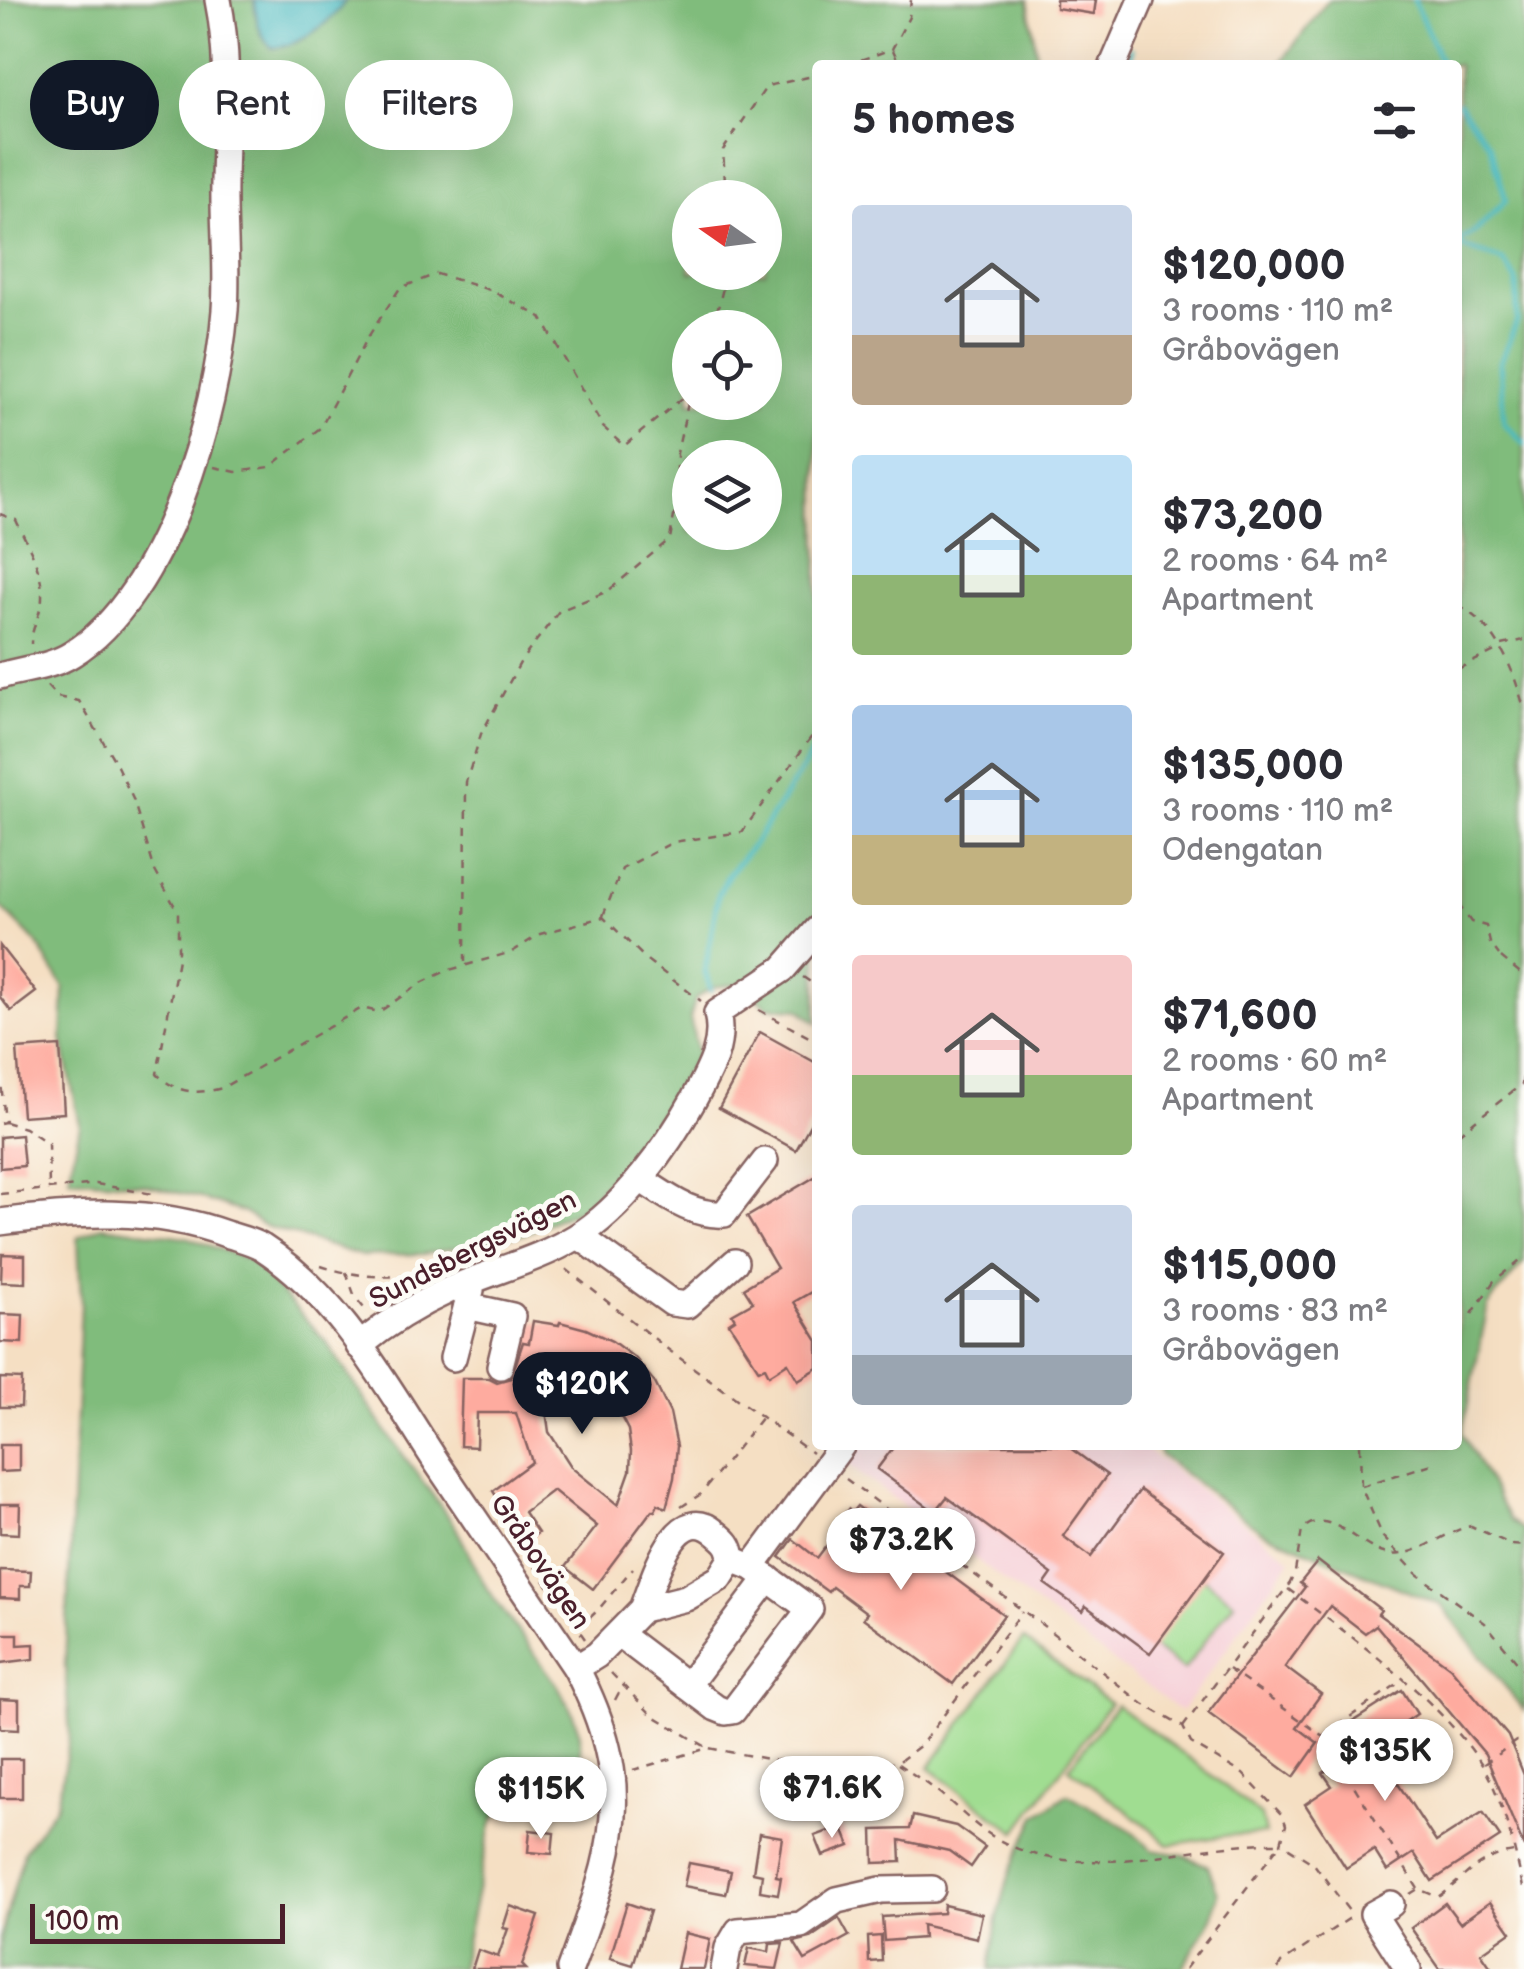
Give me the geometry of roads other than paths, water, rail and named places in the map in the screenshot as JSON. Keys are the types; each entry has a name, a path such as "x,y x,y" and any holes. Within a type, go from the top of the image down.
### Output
{"street":[{"path":"0,676 71,655 113,618 171,526 193,462 216,372 226,296 224,86 218,0"},
{"path":"1115,60 1140,0"},
{"name":"Sundsbergsvägen","path":"359,1346 380,1328 451,1289 544,1253 594,1226 640,1179 686,1114 708,1074 722,1032 717,1013 783,968 812,936"},
{"path":"640,1179 687,1208 708,1215 724,1214 765,1161"},
{"name":"Gråbovägen","path":"0,1222 128,1212 208,1227 260,1246 302,1281 359,1346 587,1662 612,1768 615,1823 606,1865 570,1969"},
{"path":"579,1236 672,1303 687,1304 735,1262"},
{"path":"453,1358 474,1280"},
{"path":"467,1306 512,1316 500,1366"},
{"path":"687,1686 751,1568 835,1455"},
{"path":"587,1662 620,1635 642,1609 664,1552 688,1525 698,1523 711,1528 751,1568 810,1608 743,1702 726,1712 620,1635"},
{"path":"642,1609 686,1598 720,1578 751,1568"},
{"path":"724,1969 728,1948 738,1931 800,1925 837,1900 881,1890 932,1889"},
{"path":"1372,1912 1408,1969"}],"water":[{"path":"254,0 346,0 314,32 272,48 261,32"}],"waterway":[{"path":"1414,0 1440,60"},
{"path":"1130,60 1131,49"},
{"path":"1462,109 1490,145 1506,200 1462,240"},
{"path":"1462,246 1503,261 1517,281 1517,321 1500,363 1504,423 1524,443"},
{"path":"711,991 705,971 718,895 812,753"}]}
